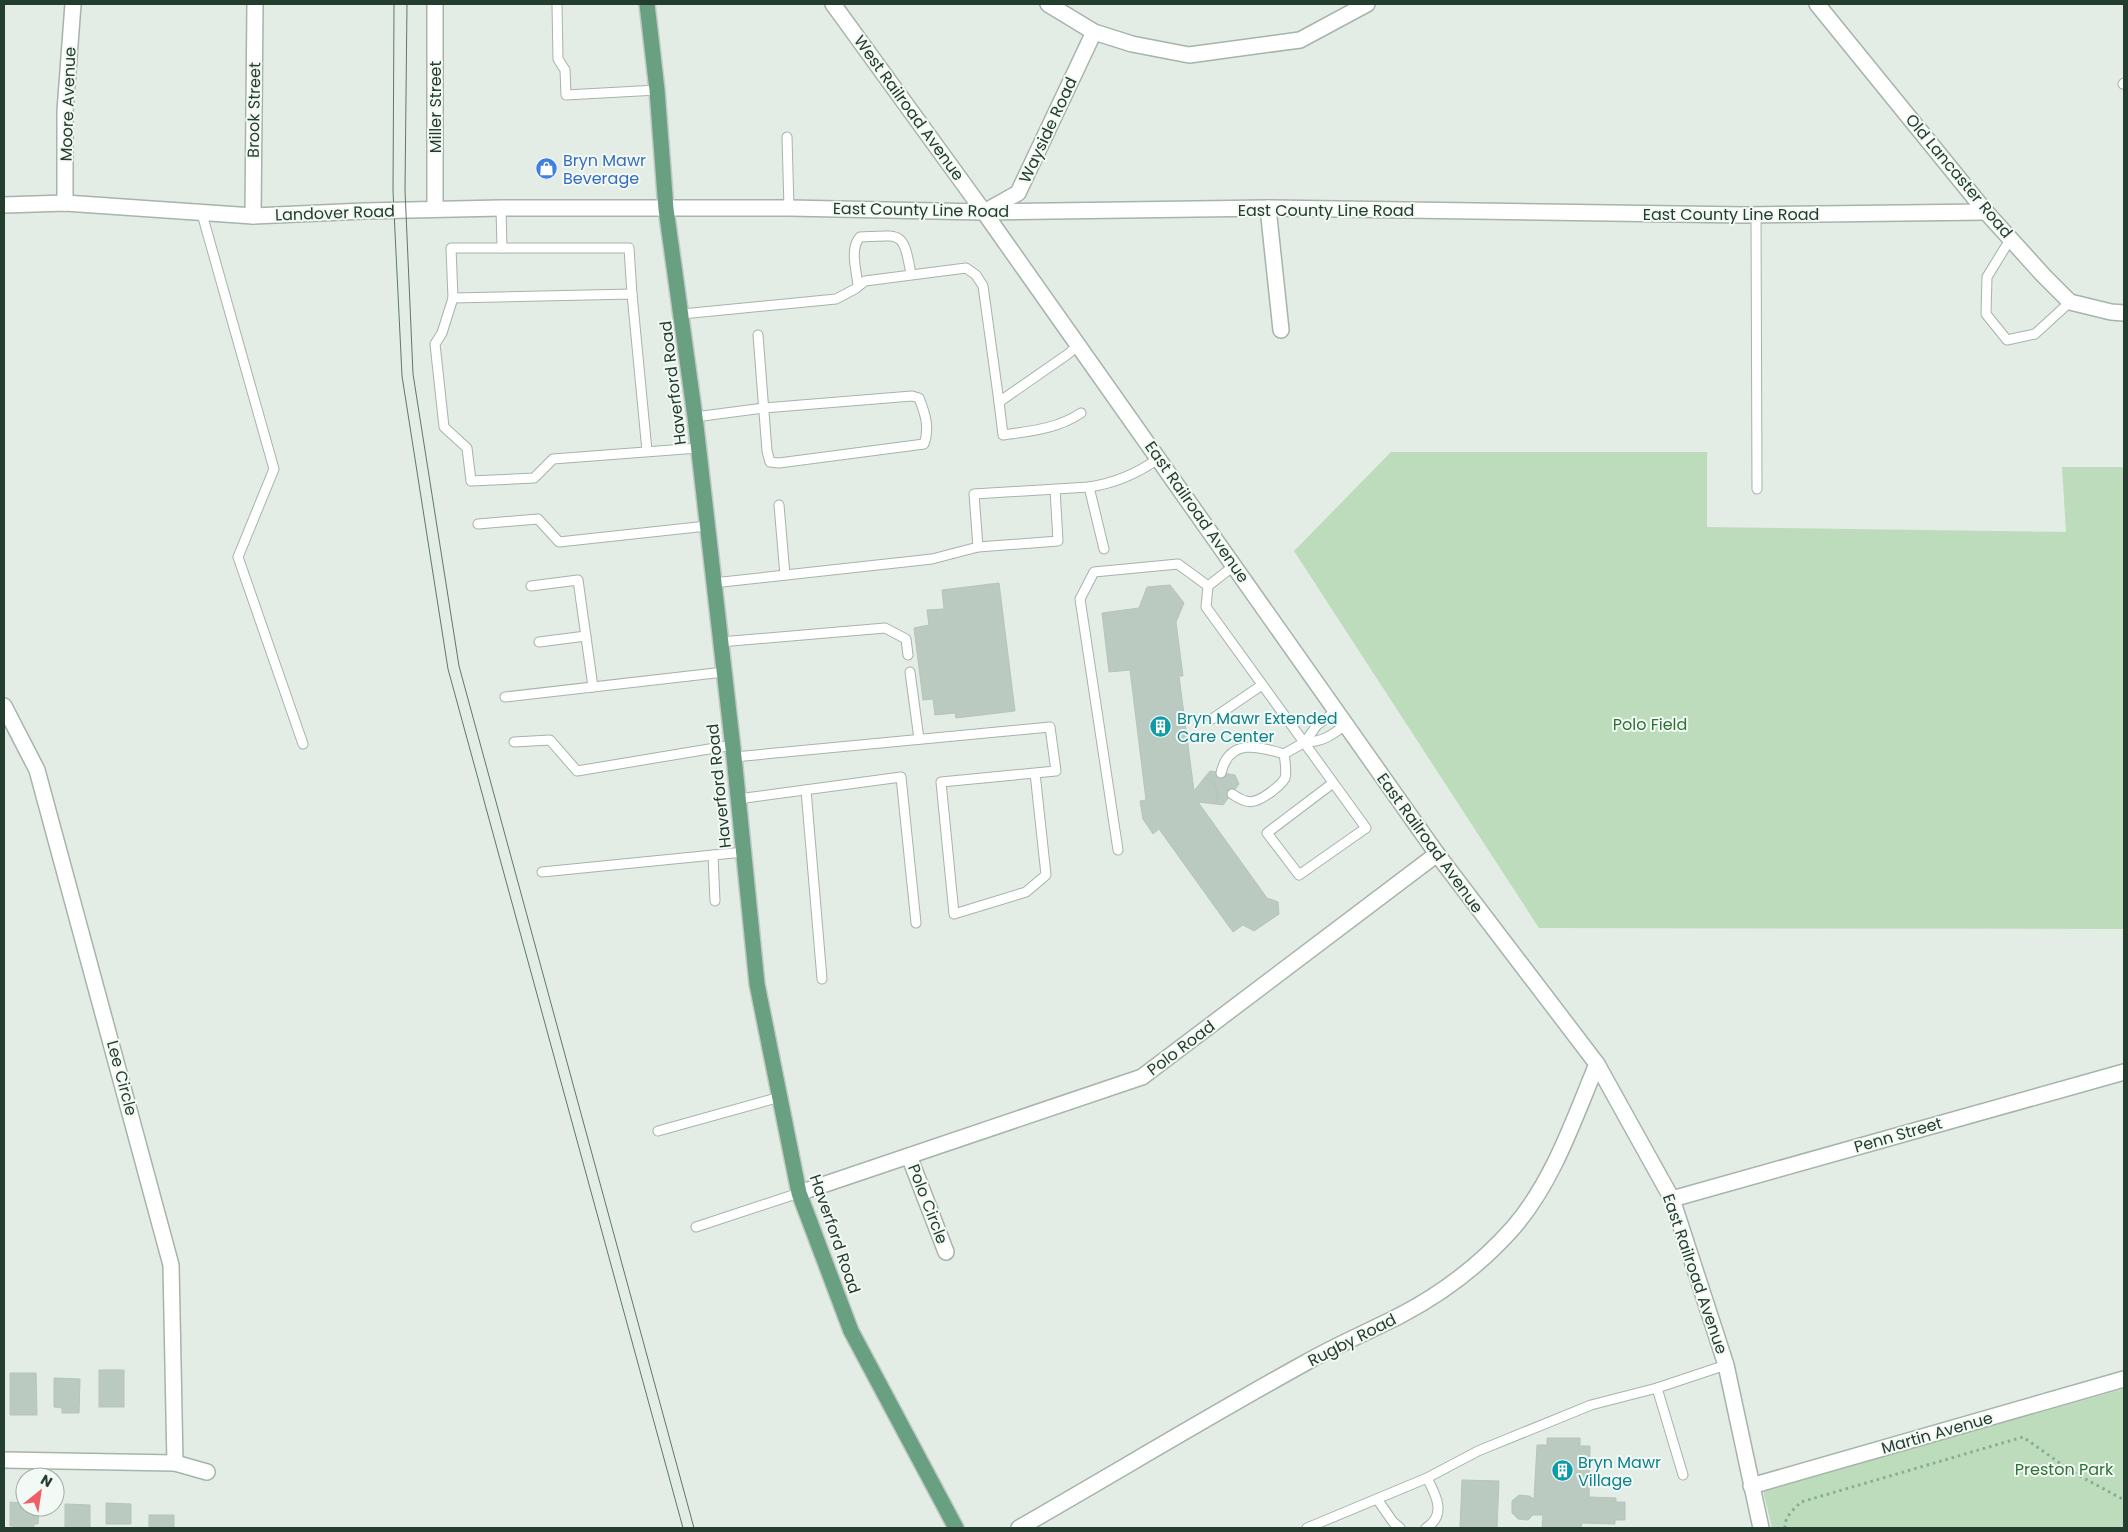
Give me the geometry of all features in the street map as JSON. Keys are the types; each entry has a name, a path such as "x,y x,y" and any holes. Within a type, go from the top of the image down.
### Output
{"main road":[{"name":"Haverford Road","path":"647,4 657,90 666,209 695,417 757,984 799,1193 851,1331 956,1528"}],"street":[{"name":"Moore Avenue","path":"65,203 65,111 73,4"},
{"name":"Brook Street","path":"253,216 255,4"},
{"name":"Miller Street","path":"435,4 435,209"},
{"name":"West Railroad Avenue","path":"834,4 984,212"},
{"path":"1048,4 1094,32 1132,44 1190,55 1300,40 1367,4"},
{"name":"Old Lancaster Road","path":"1816,4 1986,212 2070,302"},
{"name":"Wayside Road","path":"984,212 1018,193 1094,32"},
{"name":"Landover Road","path":"4,205 65,203 202,214 253,216 435,209 666,209"},
{"name":"East County Line Road","path":"666,209 789,208 984,212 1268,208 1756,214 1986,212"},
{"path":"1268,208 1281,330"},
{"name":"East Railroad Avenue","path":"984,212 1437,854 1597,1064 1672,1198 1726,1365 1761,1528"},
{"path":"2070,302 2111,312 2124,313"},
{"name":"Lee Circle","path":"4,706 37,770 171,1265 176,1463"},
{"name":"Polo Road","path":"799,1193 1142,1077 1437,854"},
{"name":"Rugby Road","path":"1020,1528 1307,1362 1403,1314 1439,1292 1472,1268 1513,1227 1538,1191 1559,1152 1597,1064"},
{"name":"Penn Street","path":"1672,1198 2124,1072"},
{"name":"Polo Circle","path":"909,1156 946,1252"},
{"name":"Martin Avenue","path":"1751,1486 2124,1379"},
{"path":"4,1460 176,1463 207,1472"}],"lane":[{"path":"557,4 558,59 565,70 566,96 657,90"},
{"path":"787,137 789,208"},
{"path":"501,208 502,248"},
{"path":"202,214 274,470 238,557 303,744"},
{"path":"1756,214 1757,489"},
{"path":"858,286 854,252 856,242 860,238 893,235 901,239 906,245 911,274"},
{"path":"2011,238 1987,277 1986,314 2007,340 2035,334 2070,302"},
{"path":"647,451 628,248 451,248 453,298 442,333 435,344 444,427 466,448 471,481 534,478 552,459 698,448"},
{"path":"682,314 836,299 865,281 966,268 976,275 983,286 1004,435 1048,429 1067,423 1081,414"},
{"path":"453,298 632,294"},
{"path":"695,417 764,408 912,396 919,398 928,433 924,444 780,463 770,462 767,451 764,408 758,335"},
{"path":"999,402 1078,345"},
{"path":"978,547 974,494 1112,484 1147,467 1159,458"},
{"path":"1089,487 1104,548"},
{"path":"713,583 932,559 978,547 1058,541 1055,489"},
{"path":"779,505 785,575"},
{"path":"478,524 538,519 559,542 707,526"},
{"path":"1118,850 1080,599 1094,572 1178,564 1208,586"},
{"path":"1234,565 1208,586 1206,607 1366,828 1299,875 1267,833 1333,783"},
{"path":"531,586 578,580 593,687"},
{"path":"720,642 885,628 906,639 908,655"},
{"path":"539,642 586,636"},
{"path":"505,698 724,672"},
{"path":"910,672 919,740"},
{"path":"1212,719 1262,685"},
{"path":"1221,773 1229,756 1242,747 1261,747 1284,754 1305,742 1317,725 1335,712"},
{"path":"1305,742 1320,741 1345,725"},
{"path":"514,742 550,740 577,771 733,751 919,740 1050,727 1056,771 1035,773 942,782 954,914 1026,892 1046,875 1035,773"},
{"path":"1232,794 1243,801 1257,802 1279,786 1286,776 1284,754"},
{"path":"738,799 902,777 916,923"},
{"path":"806,790 822,979"},
{"path":"542,872 744,852"},
{"path":"713,855 715,900"},
{"path":"658,1131 780,1097"},
{"path":"696,1227 799,1193"},
{"path":"1307,1528 1427,1478 1478,1451 1591,1405 1657,1388 1726,1365"},
{"path":"1657,1388 1682,1475"},
{"path":"1426,1528 1435,1520 1439,1510 1438,1500 1427,1478"},
{"path":"1377,1500 1392,1522 1400,1528"}],"path":[{"path":"1785,1528 1784,1525 1790,1513 1801,1502 2023,1437 2071,1471 2124,1500"}],"green space":[{"name":"Polo Field","path":"1391,452 1707,452 1707,527 2066,532 2062,467 2124,467 2124,929 1539,928 1294,551"},
{"name":"Preston Park","path":"2124,1389 2124,1528 1772,1528 1763,1490"}],"building":[{"path":"999,583 1015,711 956,718 955,713 935,715 933,699 923,700 914,628 929,625 927,610 944,609 942,590"},
{"name":"Bryn Mawr Extended Care Center","path":"1170,585 1184,603 1176,622 1183,676 1179,676 1194,791 1205,777 1214,784 1218,793 1216,804 1198,802 1267,898 1278,902 1279,914 1254,931 1243,925 1233,932 1159,829 1153,834 1143,819 1140,801 1146,800 1130,670 1109,672 1102,613 1139,608 1147,587"},
{"path":"1210,771 1235,775 1239,784 1223,805 1216,804 1218,793 1214,784 1205,777"},
{"path":"99,1370 124,1370 124,1407 99,1407"},
{"path":"10,1373 36,1373 37,1415 10,1415"},
{"path":"54,1378 80,1379 79,1413 62,1413 62,1408 54,1407"},
{"name":"Bryn Mawr Village","path":"1547,1438 1580,1438 1580,1446 1590,1446 1589,1497 1616,1498 1616,1502 1625,1502 1625,1520 1615,1520 1615,1524 1582,1523 1581,1528 1542,1528 1543,1515 1533,1515 1528,1520 1518,1519 1512,1513 1512,1501 1519,1495 1529,1496 1534,1499 1537,1445 1547,1445"},
{"path":"1462,1480 1499,1481 1497,1528 1460,1528"},
{"path":"10,1502 15,1502 15,1517 38,1517 38,1524 34,1524 34,1528 14,1528 14,1526 10,1526"},
{"path":"106,1503 131,1504 131,1524 106,1524"},
{"path":"65,1504 90,1505 90,1528 65,1528"},
{"path":"149,1515 174,1515 174,1528 149,1528"}],"tram line":[{"path":"394,4 393,191 402,376 448,669 683,1528"},
{"path":"407,4 405,190 413,374 459,666 694,1528"}],"place":[{"name":"Bryn Mawr Beverage","path":"547,169"},
{"name":"Bryn Mawr Extended Care Center","path":"1161,727"},
{"name":"Bryn Mawr Village","path":"1562,1471"}]}
